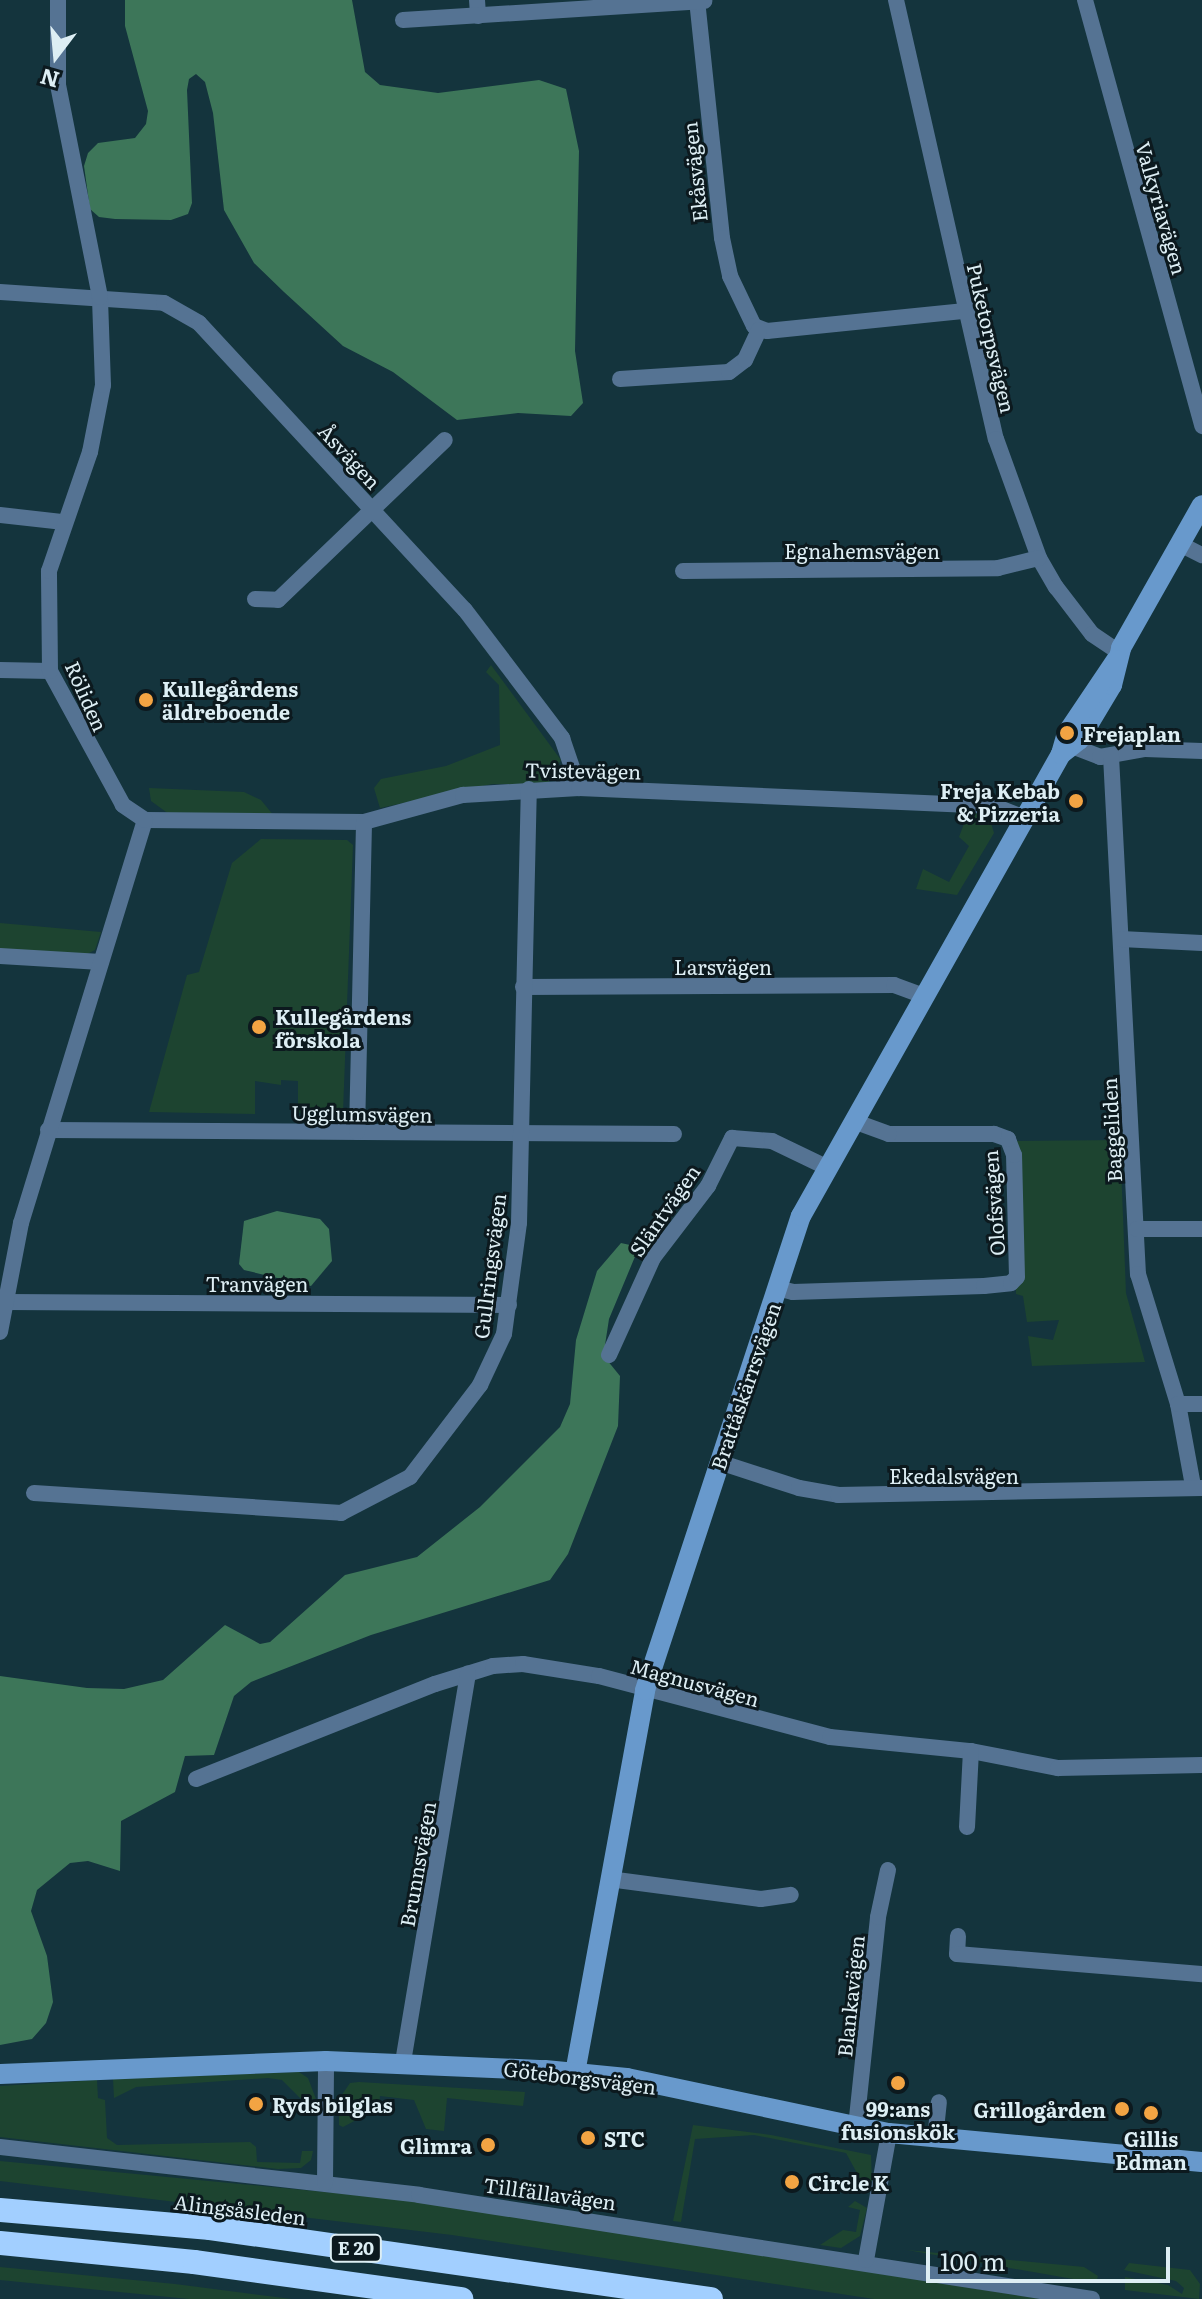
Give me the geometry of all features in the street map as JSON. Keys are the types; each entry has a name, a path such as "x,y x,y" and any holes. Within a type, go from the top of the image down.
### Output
{"highway":[{"name":"Alingsåsleden","path":"0,2210 210,2228 711,2299"},
{"name":"E 20","path":"0,2243 194,2262 461,2299"}],"street":[{"name":"Röliden","path":"58,0 58,85 100,297 101,406 90,452 62,522 49,571 50,671 123,805 145,820"},
{"name":"Puketorpsvägen","path":"896,0 996,439 1039,558 1074,616 1118,656"},
{"name":"Valkyriavägen","path":"1085,0 1202,426"},
{"path":"403,20 478,8 701,1"},
{"name":"Ekåsvägen","path":"701,1 722,238 730,276 759,330"},
{"name":"Åsvägen","path":"0,292 164,303 199,323 465,610 543,708 573,760 579,788"},
{"path":"620,379 729,372 745,360 759,330 965,311"},
{"path":"255,599 278,600 445,440"},
{"name":"Brattåskärrsvägen","path":"575,2073 645,1690 801,1216 921,995 1022,817 1066,748 1104,671 1118,656 1202,505"},
{"path":"0,515 62,522"},
{"path":"1180,544 1202,555"},
{"name":"Egnahemsvägen","path":"683,571 998,568 1039,558"},
{"path":"0,670 50,671"},
{"path":"1066,748 1111,756 1145,749 1202,751"},
{"name":"Baggeliden","path":"1111,756 1138,1274 1178,1404 1198,1487"},
{"name":"Tvistevägen","path":"145,820 364,822 463,795 579,788 994,806 1022,817"},
{"name":"Gullringsvägen","path":"34,1493 286,1514 341,1513 359,1508 410,1477 452,1425 495,1361 509,1305 519,1223 529,789"},
{"path":"0,1332 21,1223 145,820"},
{"path":"357,1132 364,822"},
{"path":"1121,939 1202,943"},
{"path":"0,956 101,962"},
{"name":"Larsvägen","path":"523,987 894,985 921,995"},
{"name":"Olofsvägen","path":"777,1288 793,1292 984,1286 1011,1283 1017,1277 1015,1170 1008,1139 994,1134 889,1134 853,1121"},
{"name":"Ugglumsvägen","path":"48,1130 674,1134"},
{"name":"Släntvägen","path":"609,1355 653,1258 708,1186 732,1138 772,1141 826,1167"},
{"path":"1137,1229 1202,1229"},
{"name":"Tranvägen","path":"6,1302 509,1305"},
{"path":"1178,1404 1202,1404"},
{"name":"Ekedalsvägen","path":"719,1462 799,1488 838,1495 1030,1495 1198,1487"},
{"name":"Magnusvägen","path":"196,1779 468,1673 507,1664 546,1665 830,1737 971,1751 1058,1768 1202,1765"},
{"name":"Brunnsvägen","path":"403,2062 468,1673"},
{"path":"967,1827 971,1751"},
{"name":"Blankavägen","path":"856,2127 879,1909 888,1870"},
{"path":"609,1879 761,1899 791,1895"},
{"path":"958,1936 957,1954 1202,1974"},
{"path":"325,2183 326,2061"},
{"name":"Göteborgsvägen","path":"0,2074 326,2061 403,2062 575,2073 627,2078 889,2133 1202,2162"},
{"path":"935,2139 939,2102"},
{"path":"866,2260 889,2133"},
{"name":"Tillfällavägen","path":"0,2147 325,2183 866,2260 1092,2299"}],"green space":[{"path":"125,0 352,0 365,72 380,85 438,93 539,80 566,89 579,151 575,351 583,403 571,416 518,413 457,420 393,372 343,346 254,263 224,210 213,113 205,82 196,74 189,79 187,90 192,203 188,214 171,220 99,217 90,209 84,166 88,153 98,143 135,138 146,124 148,111 125,26"},
{"path":"491,665 561,760 548,784 492,784 380,808 374,788 381,779 446,766 500,745 499,685 486,672"},
{"path":"149,788 244,792 261,800 274,816 173,817 151,801"},
{"path":"955,812 988,813 994,833 957,895 916,889 923,869 949,882 969,846 959,837 965,821"},
{"name":"Kullegårdens förskola","path":"261,839 347,840 353,845 343,1113 298,1113 298,1081 281,1080 281,1085 255,1081 255,1114 149,1112 187,975 199,972 232,863"},
{"path":"0,923 101,932 95,950 85,955 0,954"},
{"path":"1120,1140 1126,1293 1145,1362 1032,1366 1028,1336 1053,1340 1059,1320 1027,1322 1023,1296 1016,1294 1015,1141"},
{"path":"277,1211 320,1219 329,1229 332,1261 311,1286 244,1270 239,1264 244,1221"},
{"path":"621,1243 639,1247 609,1319 605,1345 607,1360 620,1376 618,1426 568,1554 550,1580 371,1635 251,1682 234,1696 214,1755 185,1756 175,1792 121,1821 120,1871 88,1861 70,1863 37,1890 31,1911 47,1956 53,2002 46,2023 32,2039 0,2045 0,1676 87,1688 124,1689 163,1680 225,1625 260,1644 270,1642 345,1575 417,1557 480,1507 560,1427 570,1404 576,1340 597,1271"},
{"path":"299,2072 308,2078 316,2099 301,2099 282,2080 268,2078 136,2087 114,2098 113,2079"},
{"path":"97,2080 98,2098 105,2100 107,2138 117,2145 250,2142 256,2147 257,2162 300,2163 302,2151 313,2151 311,2160 301,2168 278,2169 0,2137 0,2086"},
{"path":"350,2083 525,2092 523,2106 447,2098 444,2131 426,2129 414,2100 380,2096 379,2108 343,2127 339,2125 339,2099"},
{"path":"693,2125 771,2135 871,2155 872,2181 863,2184 846,2153 754,2135 695,2139 681,2222 673,2221"},
{"path":"0,2161 409,2200 1042,2299 874,2299 452,2235 0,2181"},
{"path":"855,2201 867,2208 860,2236 841,2248 820,2245 843,2230 856,2232 860,2210 848,2207"},
{"path":"907,2250 1084,2267 1098,2276 1096,2283"},
{"path":"1129,2263 1190,2270 1200,2284 1199,2299 1125,2290 1125,2277 1168,2285 1182,2294 1184,2288 1176,2281 1124,2270"},
{"path":"0,2267 292,2299 189,2299 0,2280"}],"place":[{"name":"Kullegårdens äldreboende","path":"146,700"},
{"name":"Frejaplan","path":"1067,733"},
{"name":"Freja Kebab & Pizzeria","path":"1076,801"},
{"name":"Kullegårdens förskola","path":"259,1027"},
{"name":"99:ans fusionskök","path":"898,2083"},
{"name":"Ryds bilglas","path":"256,2104"},
{"name":"Grillogården","path":"1122,2109"},
{"name":"Gillis Edman","path":"1151,2113"},
{"name":"STC","path":"588,2138"},
{"name":"Glimra","path":"488,2145"},
{"name":"Circle K","path":"792,2182"}]}
